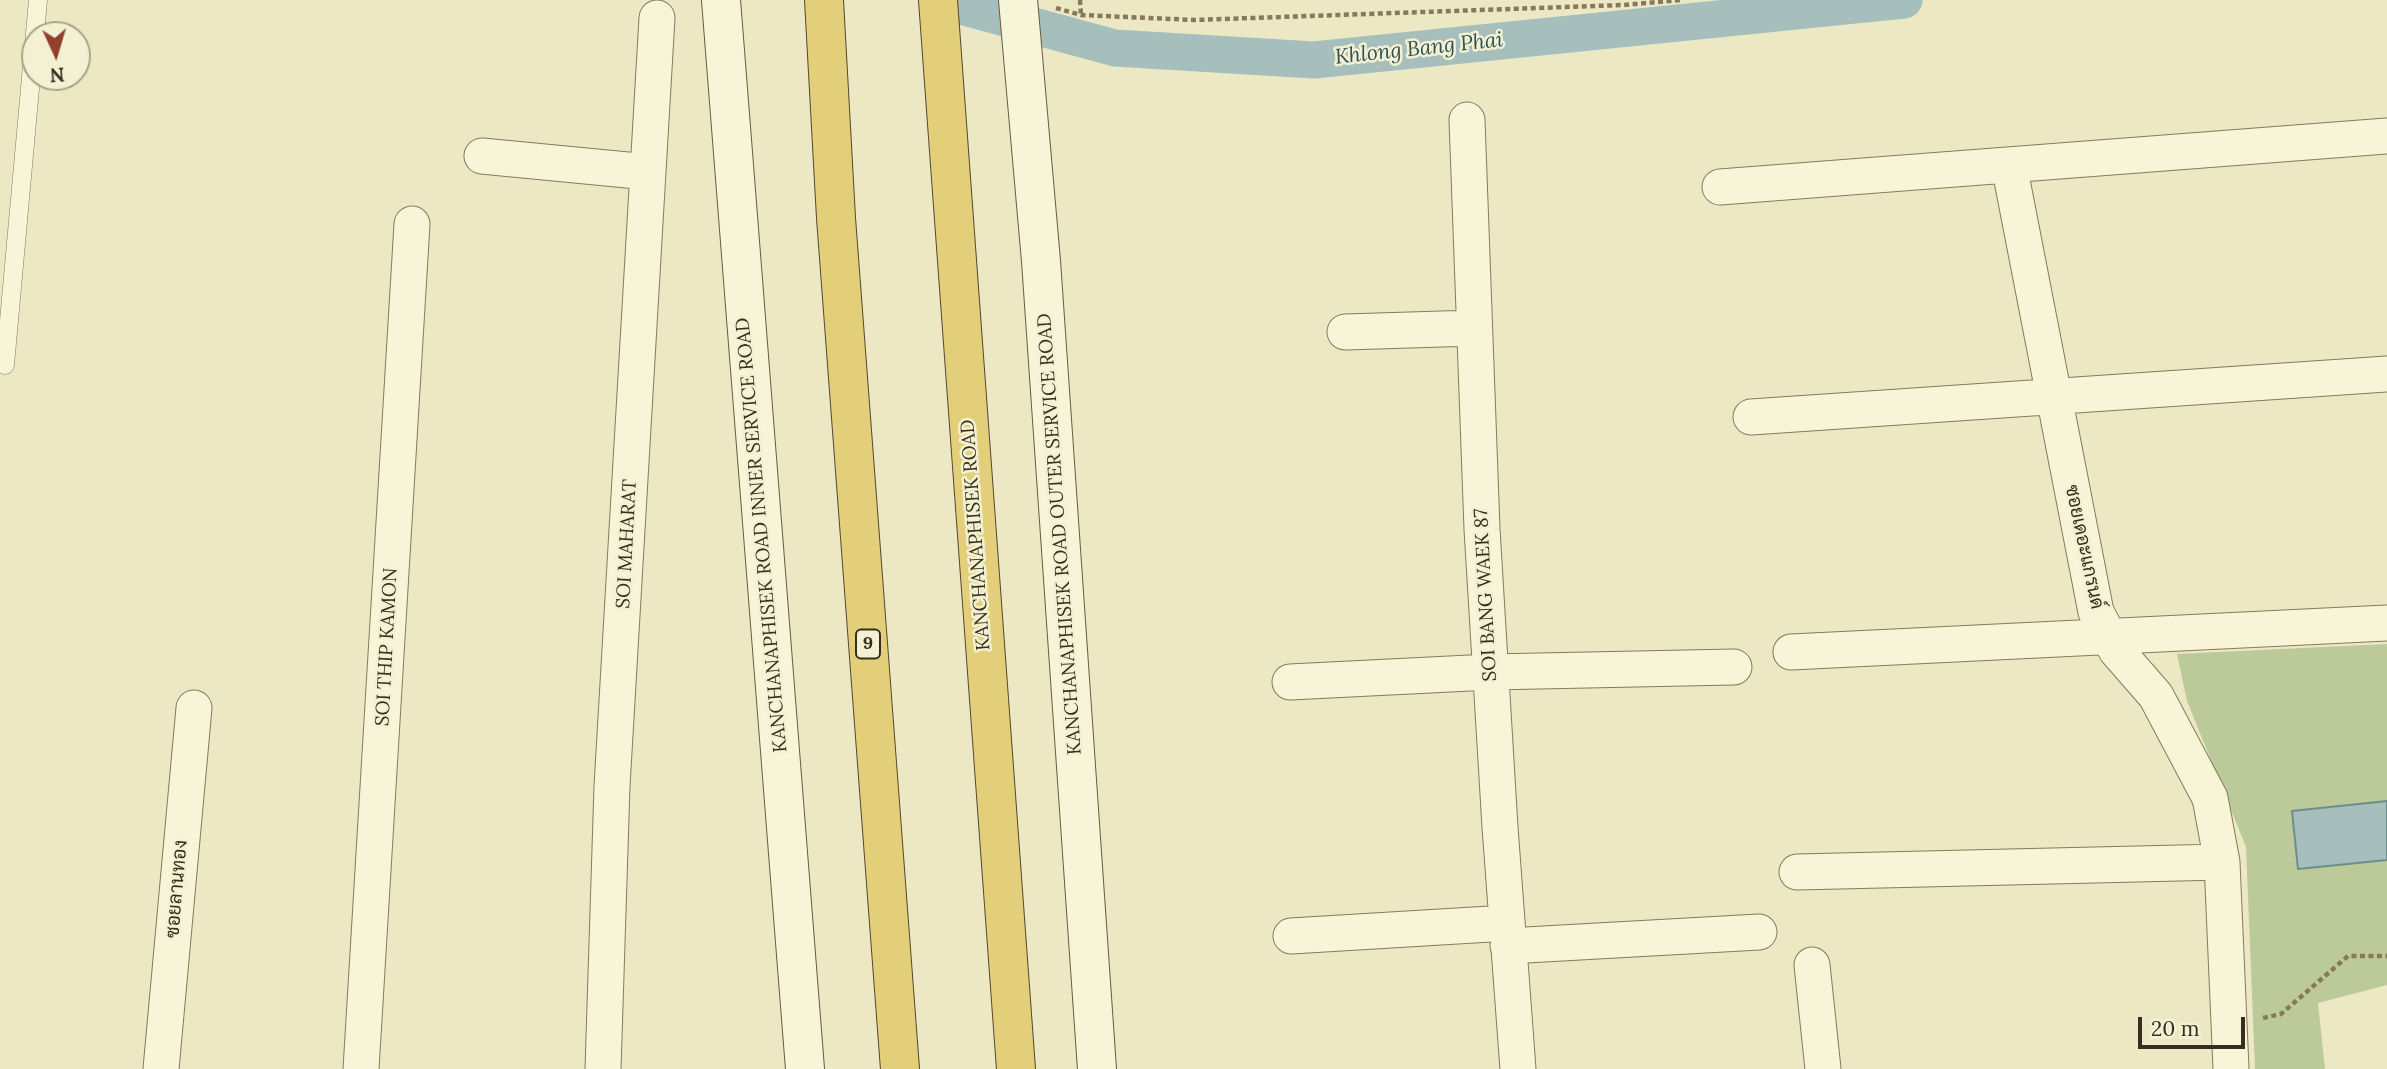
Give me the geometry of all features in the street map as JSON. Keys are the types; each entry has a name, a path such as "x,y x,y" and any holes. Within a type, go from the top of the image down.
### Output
{"highway":[{"name":"9","path":"824,0 836,218 900,1069"},
{"name":"KANCHANAPHISEK ROAD","path":"937,0 1016,1069"}],"main road":[{"name":"KANCHANAPHISEK ROAD INNER SERVICE ROAD","path":"721,0 734,199 804,1069"},
{"name":"KANCHANAPHISEK ROAD OUTER SERVICE ROAD","path":"1033,3 1032,145 1097,1069"}],"street":[{"name":"SOI MAHARAT","path":"603,1069 613,772 657,18"},
{"name":"SOI BANG WAEK 87","path":"1467,120 1482,529 1518,1069"},
{"path":"1720,187 2387,136"},
{"path":"482,156 648,172"},
{"name":"ซอยเดอะแกรนด์","path":"2009,165 2096,612 2116,650 2157,696 2210,798 2222,862 2231,1069"},
{"name":"SOI THIP KAMON","path":"361,1069 412,224"},
{"path":"1345,332 1475,328"},
{"path":"1751,417 2387,374"},
{"path":"1790,652 2387,623"},
{"path":"1290,682 1490,672 1734,667"},
{"name":"ซอยลานทอง","path":"161,1069 194,708"},
{"path":"1797,872 2222,862"},
{"path":"1291,936 1759,932"},
{"path":"1812,965 1823,1069"}],"lane":[{"path":"5,365 38,0"}],"path":[{"path":"1080,0 1081,15"},
{"path":"1033,3 1081,15 1195,20 1623,5 1680,0"},
{"path":"2229,1026 2281,1014 2348,956 2387,956"}],"green space":[{"path":"2387,644 2387,985 2318,1003 2325,1069 2255,1069 2246,847 2187,701 2177,654"}],"water":[{"path":"2387,801 2387,860 2298,869 2292,811"}],"waterway":[{"name":"Khlong Bang Phai","path":"938,0 1115,48 1314,60 1904,0"}]}
